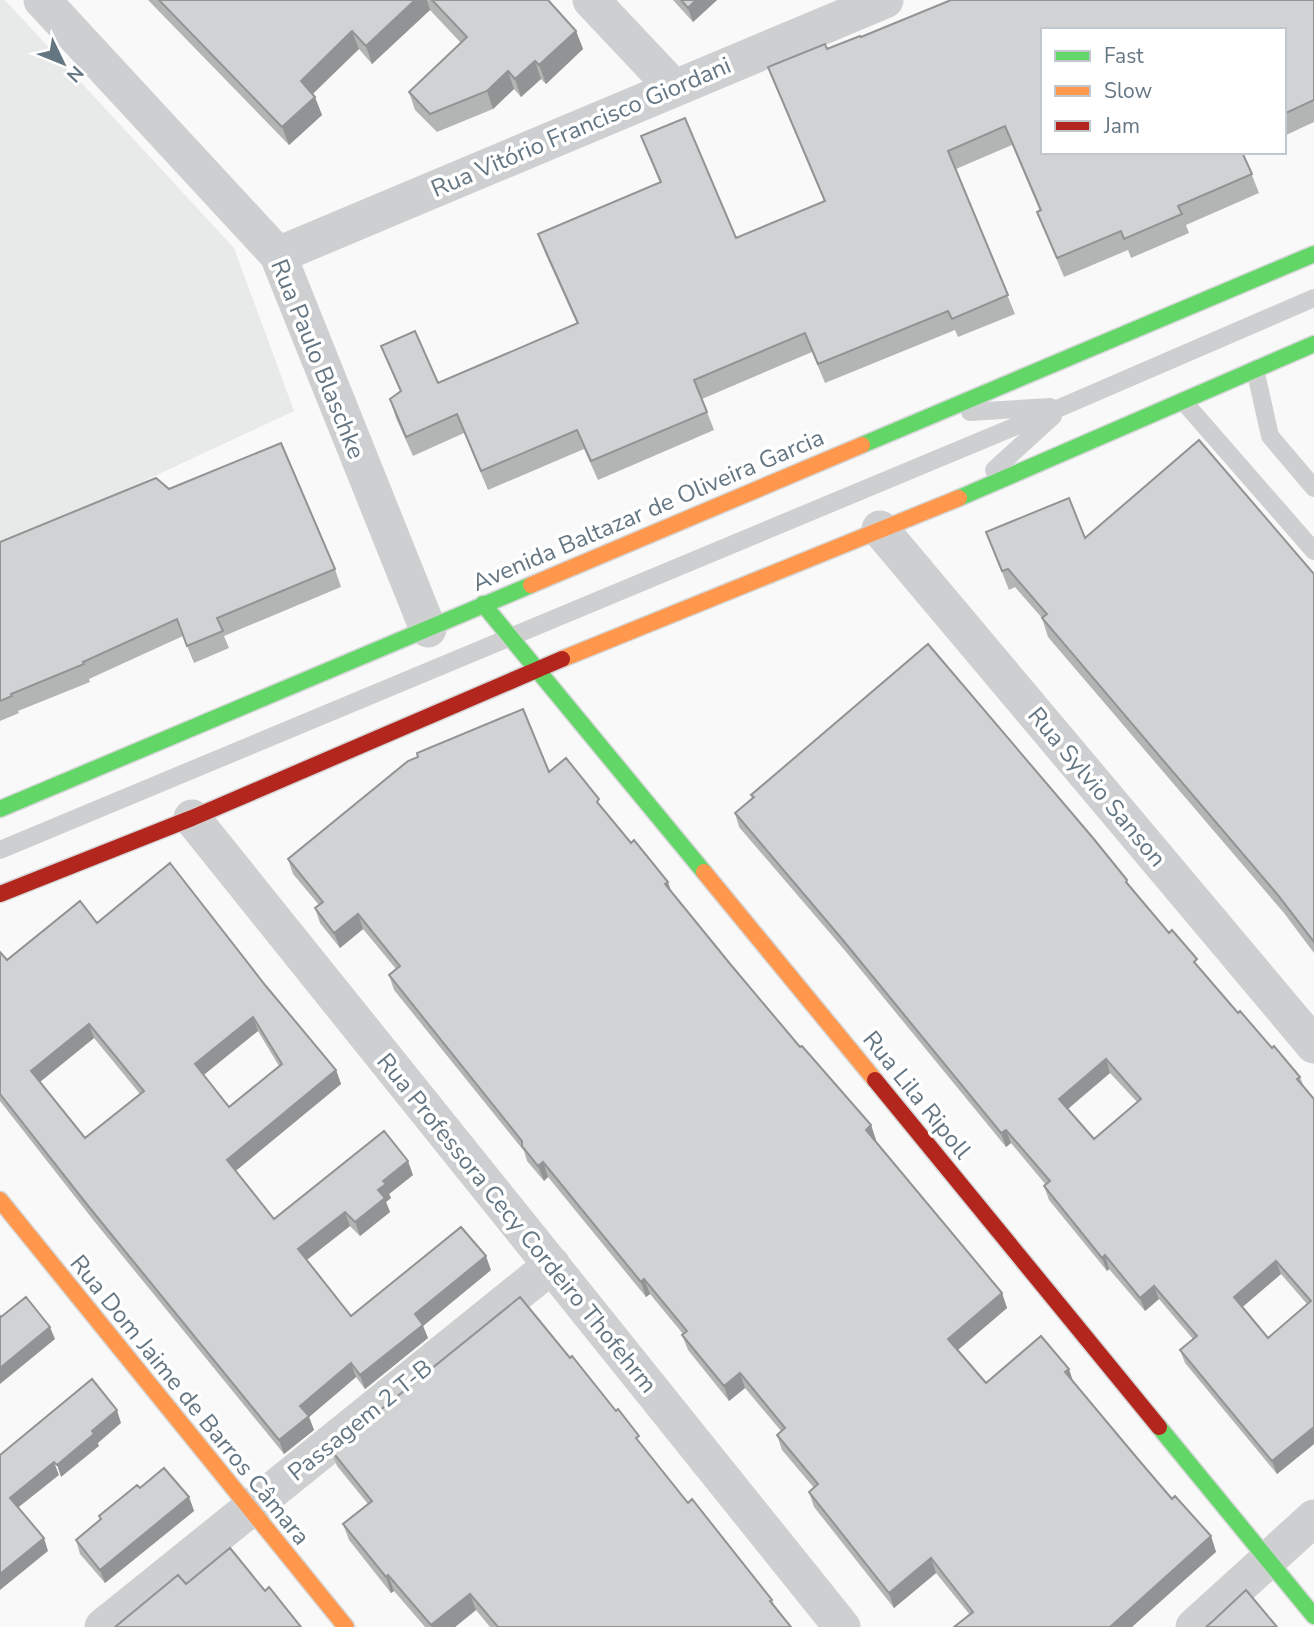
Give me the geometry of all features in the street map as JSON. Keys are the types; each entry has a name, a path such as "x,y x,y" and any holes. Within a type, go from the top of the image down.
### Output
{"main road":[{"name":"Avenida Baltazar de Oliveira Garcia","path":"0,810 1314,254"},
{"path":"0,894 192,818 538,669 965,496 1314,344"},
{"name":"Rua Lila Ripoll","path":"483,604 1314,1616"},
{"name":"Rua Dom Jaime de Barros Câmara","path":"0,1200 346,1627"}],"street":[{"name":"Rua Paulo Blaschke","path":"42,0 278,254 428,629"},
{"path":"591,0 674,88"},
{"name":"Rua Vitório Francisco Giordani","path":"278,254 885,0"},
{"name":"Rua Sylvio Sanson","path":"880,529 1314,1045"},
{"name":"Rua Professora Cecy Cordeiro Thofehrm","path":"192,818 842,1627"},
{"name":"Passagem 2 T-B","path":"103,1627 552,1265"},
{"path":"1194,1627 1314,1518"}],"lane":[{"path":"0,850 1064,406 1314,298"},
{"path":"1255,369 1270,436 1314,488"},
{"path":"1183,401 1314,551"},
{"path":"933,415 1064,406"},
{"path":"965,496 1064,406"}],"shaded area":[{"path":"0,0 5,0 234,248 294,411 0,548"}],"building":[{"path":"159,0 415,0 366,46 352,31 301,81 315,97 282,127"},
{"path":"432,0 548,0 576,31 539,65 535,61 515,79 508,71 487,91 430,114 409,92 467,37"},
{"path":"681,0 696,0 688,8"},
{"path":"951,0 1314,0 1314,100 1286,113 1286,28 1041,28 1041,154 1243,154 1252,174 1178,206 1182,214 1124,239 1121,231 1057,258 1037,212 1041,210 1005,126 948,151 1008,295 952,319 948,311 818,364 805,333 694,380 707,412 591,461 577,430 481,471 457,414 406,437 390,399 401,391 381,346 415,331 438,383 578,323 538,234 661,182 641,136 685,118 736,238 825,201 768,67 825,44 827,49"},
{"path":"1199,440 1314,574 1314,942 1277,894 1042,618 1047,614 1008,569 1002,571 986,532 1069,498 1085,538"},
{"path":"281,443 335,569 217,618 223,631 187,646 177,619 0,701 0,542 156,478 169,489"},
{"path":"928,644 1093,838 1169,933 1172,930 1197,959 1194,962 1238,1013 1240,1011 1272,1048 1274,1046 1314,1099 1314,1427 1272,1461 1180,1350 1197,1336 1154,1286 1140,1298 1105,1255 1102,1258 1044,1186 1050,1181 1006,1130 1001,1133 735,813 754,797 751,795","holes":["1106,1059 1141,1099 1094,1139 1059,1099","1276,1261 1311,1301 1268,1338 1234,1297"]},
{"path":"523,709 549,772 566,758 599,799 597,802 631,843 634,840 668,882 665,884 731,965 871,1125 866,1130 1002,1293 948,1339 986,1383 1041,1336 1069,1369 1065,1372 1137,1458 1172,1499 1175,1496 1211,1536 1110,1627 954,1627 973,1612 931,1558 889,1593 809,1492 818,1484 777,1435 785,1428 740,1373 724,1386 682,1335 687,1331 644,1279 641,1282 543,1162 538,1166 522,1146 522,1141 389,975 400,966 358,914 334,933 315,908 323,902 288,859 408,761 418,757 417,753"},
{"path":"170,863 265,985 336,1070 227,1160 274,1219 384,1131 408,1161 383,1181 386,1184 378,1190 385,1198 355,1222 345,1212 298,1249 351,1316 461,1227 486,1256 415,1314 423,1325 360,1375 351,1363 300,1406 309,1416 279,1440 0,1094 0,952 7,960 80,901 97,923","holes":["253,1017 282,1064 229,1107 195,1064","89,1024 144,1091 85,1138 31,1071"]},
{"path":"26,1297 50,1327 0,1368 0,1316"},
{"path":"520,1297 616,1411 618,1409 639,1436 636,1438 688,1503 692,1499 791,1627 498,1627 470,1594 431,1625 388,1575 386,1577 343,1524 372,1501 331,1450"},
{"path":"92,1379 117,1410 92,1431 94,1434 57,1465 54,1462 10,1498 44,1538 0,1574 0,1455"},
{"path":"164,1468 189,1497 100,1570 76,1540 101,1519 99,1516 137,1485 140,1488"},
{"path":"230,1548 265,1591 269,1587 301,1627 115,1627 178,1575 186,1584"},
{"path":"1246,1590 1277,1627 1206,1627 1214,1620"}],"traffic: fast":[{"path":"862,445 1314,254"},
{"path":"959,498 1314,344"},
{"path":"0,809 531,585"},
{"path":"483,604 704,872"},
{"path":"1159,1427 1314,1616"}],"traffic: slow":[{"path":"531,585 862,445"},
{"path":"562,659 959,498"},
{"path":"704,872 875,1080"},
{"path":"0,1200 346,1627"}],"traffic: jam":[{"path":"0,894 192,818 562,659"},
{"path":"875,1080 1159,1427"}]}
